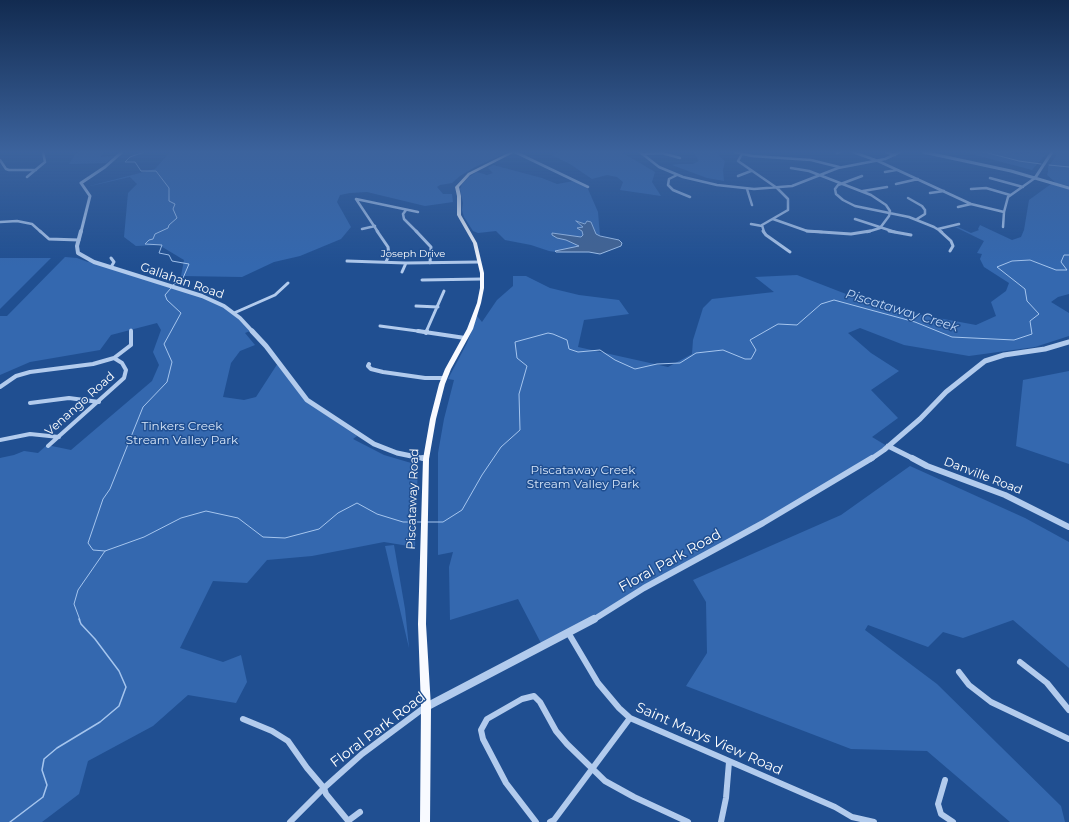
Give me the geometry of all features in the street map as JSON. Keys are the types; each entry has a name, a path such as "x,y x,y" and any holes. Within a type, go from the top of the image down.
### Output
{"main road":[{"name":"Piscataway Road","path":"425,822 426,707 422,624 426,459 433,419 444,378 465,338 479,303 482,288 479,262 473,239 460,216 458,190"}],"street":[{"name":"Gallahan Road","path":"86,190 90,196 77,250 80,255 94,262 215,301 234,313 269,349 307,400 374,444 397,453 426,459"},
{"path":"674,190 690,197"},
{"path":"747,190 752,205"},
{"path":"751,224 762,226 786,212 789,206 787,197 780,190"},
{"path":"835,190 835,192 845,201 866,208 917,219 938,229 951,241 953,246 950,251"},
{"path":"994,190 1010,195"},
{"path":"1003,227 1004,212 1007,200 1010,195 1018,190"},
{"path":"773,219 803,230 832,233 860,233 880,228 887,220 890,213 888,207 882,201 863,191"},
{"path":"930,193 944,191 971,204 1004,212"},
{"path":"908,198 922,206 925,210 925,214 917,219"},
{"path":"386,262 389,255 388,247 356,199 418,212"},
{"path":"379,204 384,200"},
{"path":"958,207 971,204"},
{"path":"406,210 403,214 404,219 431,247 430,263"},
{"path":"855,219 880,228 911,235"},
{"path":"0,222 18,221 32,224 49,238 56,240 79,240"},
{"path":"938,229 959,224"},
{"path":"362,229 375,226"},
{"path":"762,226 766,235 790,252"},
{"path":"111,258 114,262 111,267"},
{"name":"Joseph Drive","path":"347,261 406,263 479,262"},
{"path":"402,272 406,263"},
{"path":"422,280 482,279"},
{"path":"234,313 275,295 288,283"},
{"path":"426,333 444,291"},
{"path":"416,306 438,307"},
{"path":"380,326 465,338"},
{"path":"0,388 16,376 30,372 93,364 114,358 130,345 131,330"},
{"name":"Floral Park Road","path":"290,822 324,788 362,754 426,707 489,673 569,634 644,588 750,530 858,468 920,420 946,392 983,362 1004,355 1045,349 1069,342"},
{"name":"Venango Road","path":"48,446 120,384 125,375 126,368 114,358"},
{"path":"369,364 368,366 371,369 383,372 420,378 444,378"},
{"path":"30,403 69,398 99,402"},
{"path":"0,440 30,434 59,437"},
{"name":"Danville Road","path":"888,446 926,466 1000,492 1069,527"},
{"name":"Saint Marys View Road","path":"569,634 598,683 619,708 630,718 835,807 852,817 874,822"},
{"path":"1020,662 1047,683 1069,710"},
{"path":"959,672 969,685 992,702 1069,739"},
{"path":"536,822 517,800 494,762 483,739 481,730 487,719 522,699 534,696 540,702 556,731 563,740 606,781 634,797 688,822"},
{"path":"550,822 554,820 630,718"},
{"path":"243,719 286,738 348,822 360,812"},
{"path":"721,822 726,798 729,762"},
{"path":"945,780 938,804 941,814 952,822"}],"green space":[{"path":"131,190 440,190 443,194 452,194 453,202 425,206 367,192 340,195 337,202 351,227 341,239 300,256 274,262 242,277 181,276 184,260 159,245 136,246 124,237 128,193"},
{"path":"460,190 589,190 598,212 600,236 596,234 587,223 577,221 583,227 583,235 581,237 552,233 557,238 579,246 556,252 549,251 531,245 505,240 496,231 478,233 473,231 464,217 462,210 463,203"},
{"path":"622,190 657,190 661,196"},
{"name":"Piscataway Creek Stream Valley Park","path":"1042,190 1069,190 1069,294 1058,297 1051,302 1069,313 1069,336 1035,347 969,356 904,345 860,328 848,333 871,353 899,371 871,390 898,418 872,437 887,446 878,454 605,611 542,645 518,599 450,620 449,567 453,552 438,555 438,453 444,419 454,380 448,379 467,343 477,316 482,322 497,300 513,286 513,276 526,276 550,288 579,295 619,300 629,314 584,320 578,347 668,367 692,354 693,340 703,308 712,299 774,292 755,277 797,275 846,294 922,315 976,325 996,316 991,302 1006,291 1009,283 984,267 980,259 982,254 977,253 984,241 955,227 971,233 979,230 980,225 1012,240 1021,237 1024,230 1029,200"},
{"name":"Tinkers Creek Stream Valley Park","path":"65,257 89,261 205,298 230,310 250,331 245,333 255,345 240,351 231,363 223,397 244,400 256,397 278,363 304,400 357,436 353,439 384,455 418,465 415,547 384,542 312,556 267,560 247,583 213,581 180,648 223,662 241,655 247,682 236,703 188,695 153,726 88,761 79,794 42,822 0,822 0,458 24,451 38,453 47,445 71,450 152,381 159,365 153,352 161,330 157,323 111,335 100,350 30,362 0,375 0,316 7,316"},
{"path":"0,258 51,258 0,309"},
{"path":"1069,371 1069,464 1016,446 1023,380"},
{"path":"910,466 1025,518 1069,542 1069,668 1013,620 963,638 943,632 928,647 868,625 865,630 937,684 1061,806 1065,822 1010,822 927,751 851,749 686,686 707,653 706,602 693,580 841,515"},
{"path":"394,545 405,609 409,648 385,546"}],"shaded area":[{"path":"576,221 585,224 587,221 591,222 596,234 619,240 622,243 621,246 600,254 589,252 556,252 555,251 579,246 552,235 552,233 581,237 583,235 582,231 577,228 583,227"}],"waterway":[{"path":"169,190 169,201 175,204 173,209 177,218 169,225 168,228 155,234 153,239 149,240 145,244 162,245 159,253 169,255 172,261 189,264 183,278 173,285"},
{"name":"Piscataway Creek","path":"427,522 443,522 462,510 482,475 501,447 520,430 519,394 527,366 517,358 515,342 548,333 553,334 567,340 569,349 578,352 600,350 615,360 635,369 657,364 680,363 696,353 723,350 745,359 751,359 756,350 750,340 778,324 797,325 821,304 834,300 915,322 952,337 1014,340 1032,334 1030,321 1039,314 1027,301 1025,289 997,267 1012,261 1030,260 1056,270 1067,270 1061,262 1064,255 1069,255"},
{"path":"105,551 93,550 88,543 103,499 110,489 143,407 167,382 172,362 164,344 181,313 167,300 165,295 171,288"},
{"name":"Piscataway Creek","path":"105,551 144,537 181,518 206,511 238,518 263,537 285,538 319,529 338,513 357,503 377,514 403,522 422,522"},
{"name":"Piscataway Creek","path":"80,620 74,604 78,590 105,551"},
{"name":"Piscataway Creek","path":"10,822 43,797 47,785 42,770 44,759 57,748 100,722 119,706 126,687 119,671 95,639 81,624 79,619"}]}
